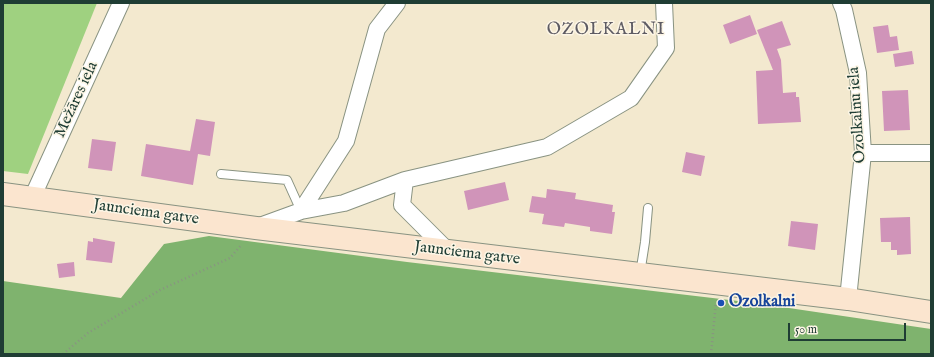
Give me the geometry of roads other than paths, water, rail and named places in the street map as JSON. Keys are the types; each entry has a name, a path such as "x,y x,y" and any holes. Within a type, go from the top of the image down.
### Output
{"main road":[{"name":"Jaunciema gatve","path":"3,194 256,228 848,299 931,312"}],"street":[{"name":"Mežāres iela","path":"32,198 121,3"},
{"path":"301,211 346,141 378,30 397,3"},
{"path":"256,228 301,211 344,203 405,180 547,147 631,98 666,48 664,3"},
{"name":"Ozolkalnu iela","path":"841,3 844,10 858,73 863,153 848,299"},
{"path":"863,153 931,153"},
{"path":"405,180 402,205 448,251"}],"lane":[{"path":"221,174 287,180 301,211"},
{"path":"640,275 648,208"}],"place":[{"name":"Ozolkalni","path":"721,303"}],"district":[{"name":"OZOLKALNI","path":"606,31"}]}
